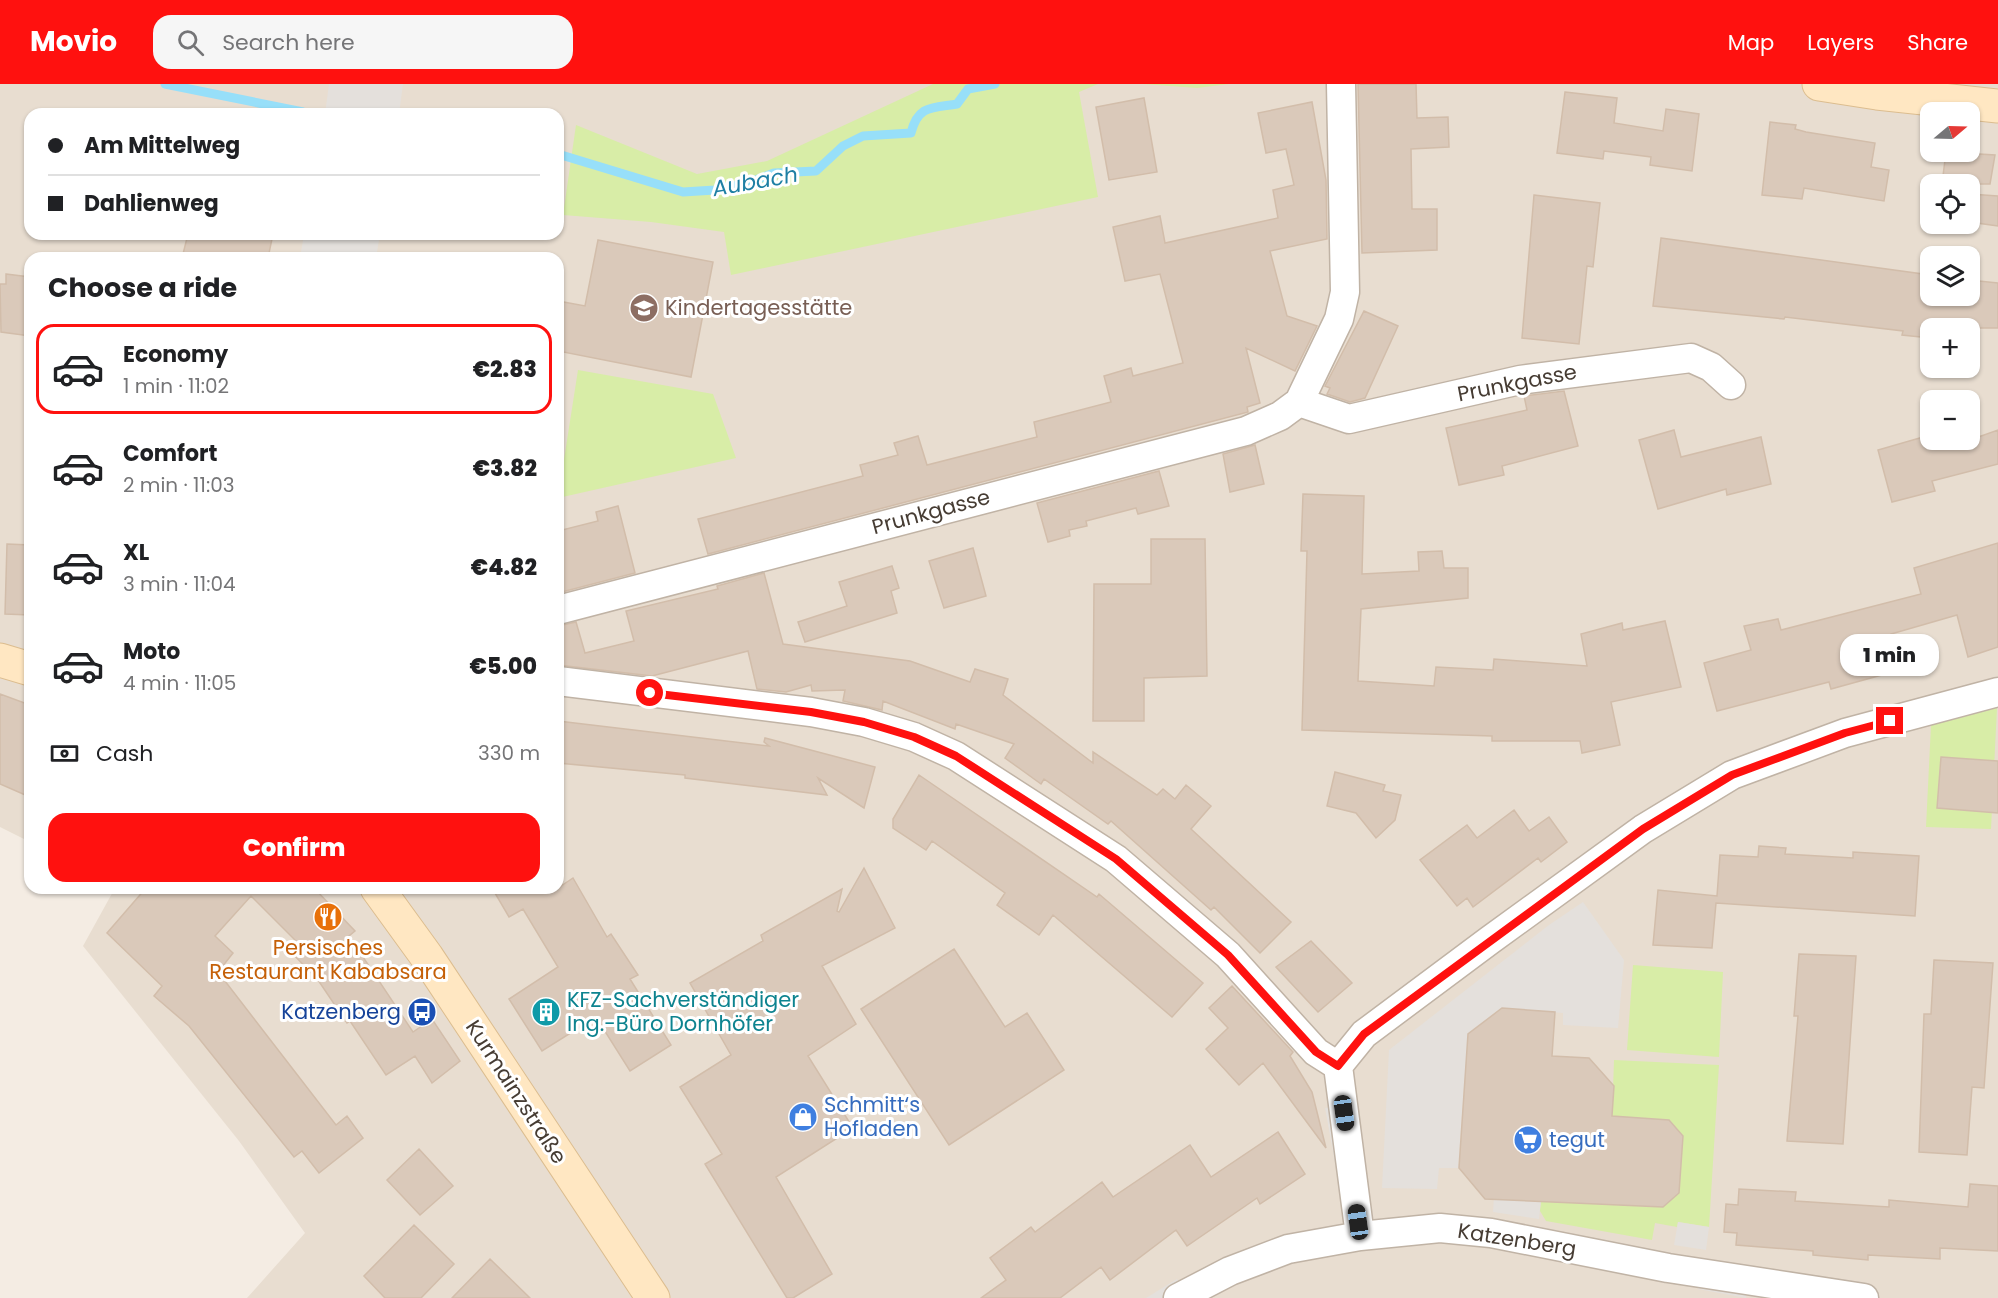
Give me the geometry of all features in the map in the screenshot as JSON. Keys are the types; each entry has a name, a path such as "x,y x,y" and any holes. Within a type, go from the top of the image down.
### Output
{"main road":[{"path":"1819,84 1876,93 1998,106"},
{"path":"0,660 24,667"},
{"name":"Kurmainzstraße","path":"380,894 427,957 653,1298"}],"street":[{"path":"1299,402 1339,319 1345,292 1341,84"},
{"name":"Prunkgasse","path":"564,608 1246,431 1280,416 1299,402 1349,419 1520,380 1691,358 1710,367 1731,385"},
{"path":"564,682 832,716 914,737 956,756 1116,859 1228,955 1316,1052 1338,1066"},
{"path":"1360,1236 1338,1066 1364,1034 1643,829 1732,775 1845,733 1998,692"},
{"name":"Katzenberg","path":"1178,1298 1230,1271 1288,1249 1360,1236 1428,1229 1462,1229 1680,1270 1864,1298"}],"shaded area":[{"path":"0,84 1998,84 1998,1298 247,1298 305,1233 239,1141 83,946 112,894 564,894 564,252 24,252 24,839 0,827"},
{"path":"329,84 403,84 400,108 326,108"},
{"path":"303,240 379,240 377,252 301,252"},
{"path":"1583,902 1624,960 1618,1028 1563,1025 1563,1013 1501,1008 1468,1034 1458,1168 1439,1168 1437,1189 1382,1188 1389,1050 1549,925"},
{"path":"1333,1107 1339,1184 1325,1108"},
{"path":"1494,1196 1541,1200 1539,1219 1493,1212"},
{"path":"1678,1222 1709,1227 1706,1250 1674,1245"},
{"path":"1177,1279 1182,1287 1163,1298 1146,1298"},
{"path":"1700,1281 1747,1290 1746,1298 1698,1289"}],"green space":[{"path":"933,84 1098,84 1079,92 1098,197 731,275 724,232 651,222 564,215 576,125 697,174 767,161"},
{"path":"1143,84 1229,84 1197,88"},
{"path":"578,370 713,394 736,458 564,497 564,460"},
{"path":"1997,708 1991,829 1926,827 1931,725"},
{"path":"1633,965 1723,972 1719,1057 1627,1050"},
{"path":"1614,1060 1719,1065 1709,1227 1678,1222 1677,1227 1655,1223 1652,1240 1546,1221 1540,1211 1541,1200 1663,1207 1679,1192 1683,1136 1669,1120 1607,1116 1613,1090"}],"building":[{"path":"1358,84 1416,84 1417,118 1448,117 1449,147 1411,149 1412,209 1437,209 1437,250 1362,253"},
{"path":"1565,92 1617,98 1614,123 1663,131 1666,109 1699,114 1692,171 1650,165 1651,157 1604,151 1603,159 1557,153"},
{"path":"1144,98 1157,172 1109,180 1096,107"},
{"path":"1312,102 1326,180 1327,239 1270,251 1287,316 1317,326 1295,371 1246,348 1260,403 1247,407 1248,412 708,554 698,519 863,476 860,465 898,455 894,443 918,436 927,465 1037,437 1034,422 1111,402 1104,376 1131,368 1133,376 1183,363 1160,274 1125,281 1113,227 1160,216 1165,243 1278,218 1273,190 1294,185 1286,149 1266,153 1258,113"},
{"path":"1770,122 1796,125 1795,129 1806,132 1875,143 1871,167 1889,170 1884,201 1804,188 1802,199 1762,195"},
{"path":"1980,154 1995,155 1990,184 1980,184 1980,174 1943,174 1945,162 1980,162"},
{"path":"1534,195 1600,203 1593,267 1587,266 1579,344 1522,338"},
{"path":"1980,195 1998,196 1998,226 1980,223"},
{"path":"1661,238 1920,274 1920,306 1980,306 1980,281 1998,283 1998,328 1980,328 1980,318 1920,318 1920,337 1902,335 1903,331 1785,317 1784,319 1653,306"},
{"path":"186,240 272,240 269,252 184,252"},
{"name":"Kindertagesstätte","path":"598,240 713,262 691,377 564,352 564,302 585,306"},
{"path":"6,274 24,276 24,335 1,332 0,284 6,284"},
{"path":"1364,311 1398,326 1365,398 1350,402 1327,394 1330,388 1325,386"},
{"path":"1564,391 1578,446 1502,466 1504,475 1459,485 1446,428 1527,410 1524,396"},
{"path":"1674,430 1681,457 1761,437 1771,484 1727,495 1726,489 1658,509 1639,440"},
{"path":"1998,430 1998,464 1932,481 1935,491 1892,502 1878,450 1920,438 1920,450 1980,450 1980,436"},
{"path":"1255,445 1264,484 1230,492 1223,454"},
{"path":"1159,471 1169,506 1138,514 1136,508 1086,521 1087,526 1069,530 1070,536 1048,542 1037,503"},
{"path":"1303,494 1364,496 1362,574 1419,571 1418,552 1442,551 1444,568 1468,568 1468,598 1361,609 1358,681 1434,686 1436,667 1493,670 1494,659 1587,666 1581,634 1622,623 1623,630 1665,621 1681,687 1611,702 1620,745 1582,753 1580,741 1492,741 1492,736 1302,730 1307,551 1301,551"},
{"path":"618,506 635,573 564,591 564,530 598,521 596,512"},
{"path":"1151,539 1205,539 1207,676 1144,678 1144,721 1093,721 1094,584 1151,584"},
{"path":"1998,543 1998,647 1968,657 1957,615 1891,634 1900,670 1831,689 1829,682 1717,711 1704,663 1751,650 1744,626 1778,619 1781,630 1921,594 1914,568"},
{"path":"7,544 24,545 24,615 5,614"},
{"path":"973,548 986,596 944,608 929,561"},
{"path":"892,566 899,588 891,591 897,613 805,642 798,622 847,606 839,582"},
{"path":"764,573 783,644 910,661 970,682 975,669 1008,679 1003,695 1093,763 1093,752 1157,795 1163,789 1175,799 1186,785 1211,806 1191,829 1291,922 1260,953 1214,907 1211,910 1111,821 1108,824 1044,779 1041,784 1005,758 1014,744 956,724 955,729 883,701 882,710 843,701 845,690 812,691 811,685 786,692 757,689 748,651 652,676 564,666 564,625 576,622 585,653 634,641 626,611 718,589 717,586"},
{"path":"0,694 24,703 24,794 0,784"},
{"path":"564,722 769,746 764,742 765,738 875,767 864,808 818,778 827,795 685,778 685,775 564,764"},
{"path":"1941,757 1998,761 1998,813 1937,808"},
{"path":"1335,772 1385,785 1383,791 1401,795 1395,820 1376,838 1356,813 1327,806"},
{"path":"919,775 1097,897 1099,894 1203,983 1172,1017 1053,915 1039,935 997,905 1005,893 932,841 926,850 893,828 893,819"},
{"path":"1514,810 1529,831 1549,817 1567,842 1541,862 1538,858 1473,907 1467,898 1457,906 1420,860 1467,825 1477,838"},
{"path":"1759,846 1786,848 1785,854 1853,858 1853,852 1919,856 1915,916 1716,903 1712,948 1653,945 1658,890 1717,896 1720,855 1758,857"},
{"path":"864,868 895,928 822,966 856,1024 808,1056 853,1128 776,1177 832,1274 793,1298 787,1298 705,1164 722,1154 680,1087 731,1055 690,983 763,941 761,935 842,889 837,911 839,912"},
{"path":"573,878 607,937 611,934 638,975 630,979 671,1045 630,1071 596,1017 542,1051 509,999 558,967 523,909 509,917 496,894 564,894 564,884"},
{"path":"141,894 320,894 355,931 349,936 413,1032 432,1019 460,1061 432,1083 415,1056 386,1075 350,1021 347,1023 318,980 289,950 296,941 251,896 215,936 233,953 218,972 336,1125 347,1116 363,1138 319,1173 302,1151 294,1157 189,1026 154,996 162,986 107,933"},
{"path":"1311,941 1352,983 1318,1012 1276,967"},
{"path":"954,949 1005,1027 1027,1013 1064,1070 949,1145 861,1009"},
{"path":"1799,954 1856,956 1843,1144 1787,1141 1798,1016 1794,1016"},
{"path":"1934,960 1993,963 1984,1088 1972,1087 1967,1155 1919,1152 1924,1014 1931,1014"},
{"path":"1232,986 1293,1052 1290,1056 1312,1092 1326,1148 1263,1063 1239,1085 1206,1049 1228,1028 1209,1008"},
{"path":"1502,1008 1555,1012 1552,1056 1589,1058 1614,1086 1612,1116 1669,1120 1683,1136 1679,1193 1663,1207 1485,1199 1459,1168 1468,1034"},
{"path":"1278,1132 1305,1174 1260,1204 1257,1198 1187,1246 1176,1230 1110,1280 1101,1267 1060,1298 981,1298 1006,1280 990,1258 1031,1227 1035,1232 1102,1182 1113,1197 1190,1145 1211,1177"},
{"path":"419,1149 453,1186 420,1215 387,1180"},
{"path":"1970,1184 1998,1186 1998,1251 1940,1248 1940,1259 1868,1255 1868,1260 1813,1255 1813,1251 1736,1245 1737,1233 1724,1232 1726,1204 1738,1205 1739,1189 1796,1192 1795,1201 1889,1207 1889,1200 1968,1207"},
{"path":"414,1225 454,1264 421,1298 385,1298 364,1276"},
{"path":"490,1259 530,1298 452,1298"}],"waterway":[{"name":"Aubach","path":"165,84 283,108"},
{"name":"Aubach","path":"564,156 683,192 715,190 748,183 774,173 816,171 843,146 863,136 911,133 918,117 927,110 957,104 968,89 995,84"}],"place":[{"name":"Kindertagesstätte","path":"644,308"},
{"name":"Persisches Restaurant Kababsara","path":"328,917"},
{"name":"Katzenberg","path":"422,1012"},
{"name":"KFZ-Sachverständiger Ing.-Büro Dornhöfer","path":"546,1012"},
{"name":"Schmitt‘s Hofladen","path":"803,1117"},
{"name":"tegut","path":"1528,1140"}],"route":[{"path":"650,693 811,712 864,722 914,737 956,756 1116,859 1228,955 1316,1052 1338,1066 1364,1034 1643,829 1732,775 1845,733 1890,721"}]}
